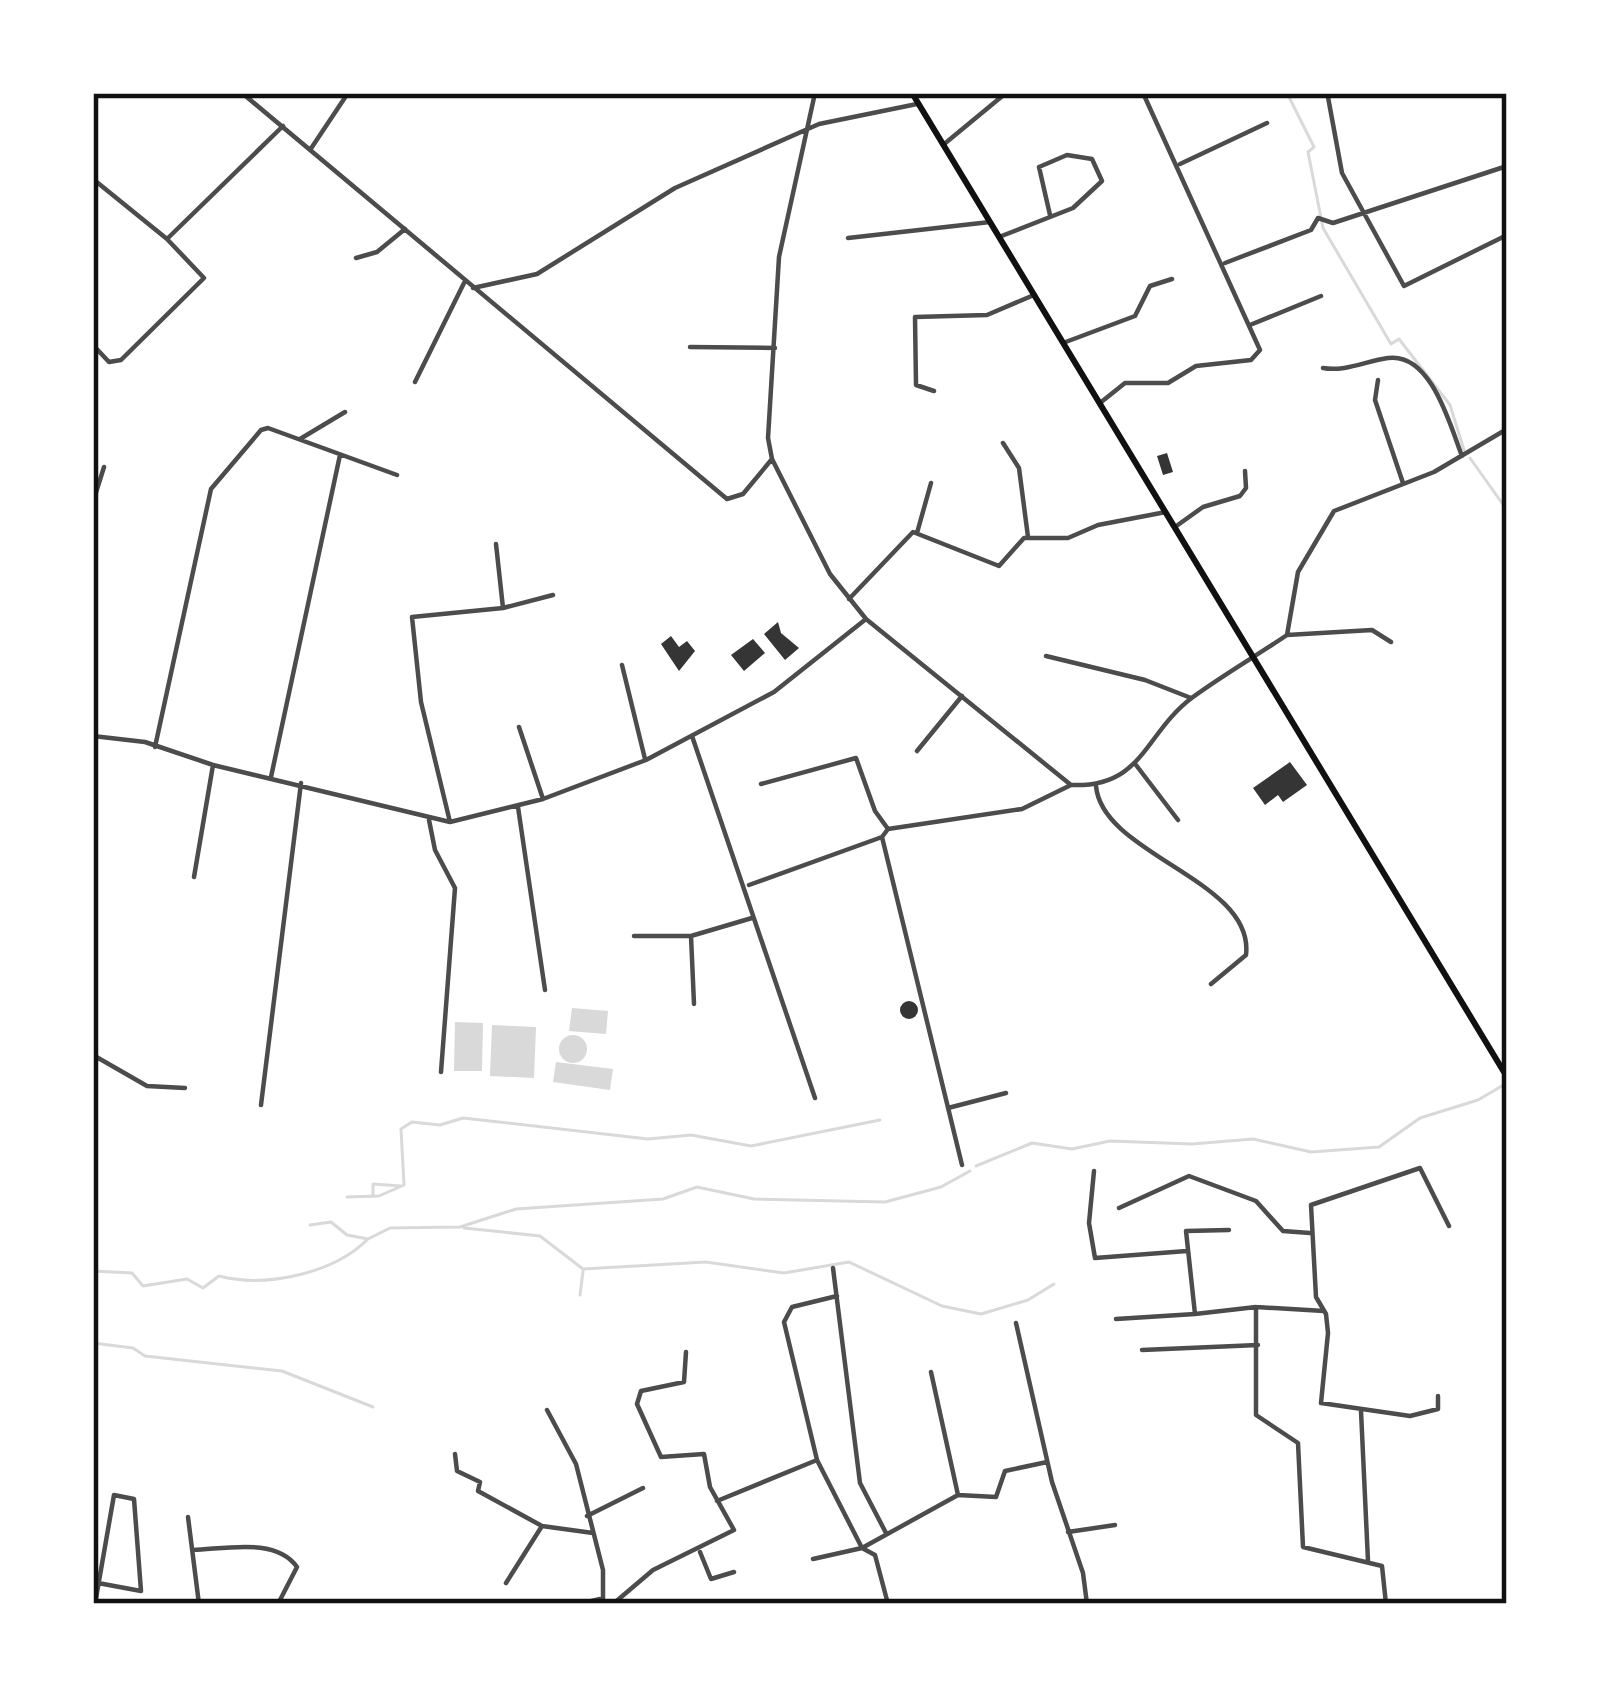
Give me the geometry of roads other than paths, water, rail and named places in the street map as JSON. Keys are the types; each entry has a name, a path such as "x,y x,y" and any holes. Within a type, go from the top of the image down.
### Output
{"main road":[{"path":"912,93 1507,1077"}],"street":[{"path":"242,93 727,499 738,498 772,459"},
{"path":"815,93 779,257 768,438 772,459 830,574 866,619 1071,785"},
{"path":"943,145 1006,93"},
{"path":"1099,403 1125,383 1168,382 1191,367 1255,358 1260,346 1238,308 1225,263 1143,93"},
{"path":"310,150 347,94"},
{"path":"1328,98 1339,166 1404,286 1507,235"},
{"path":"473,288 550,268 675,188 809,130 918,104"},
{"path":"1180,164 1267,123"},
{"path":"167,239 283,126"},
{"path":"999,237 1073,208 1098,187 1102,176 1092,159 1067,155 1039,167 1050,215"},
{"path":"1225,263 1311,230 1318,218 1330,223 1507,166"},
{"path":"93,179 167,239 201,271 203,280 121,360 109,362 93,345"},
{"path":"848,238 990,222"},
{"path":"356,258 388,245 405,229"},
{"path":"1063,343 1135,316 1150,286 1172,279"},
{"path":"415,382 464,283"},
{"path":"934,392 916,385 915,317 987,315 1034,296"},
{"path":"1250,326 1321,296"},
{"path":"690,347 776,348"},
{"path":"1323,368 1341,369 1390,357 1408,361 1440,401 1463,457"},
{"path":"1378,380 1375,400 1403,484"},
{"path":"301,439 344,412"},
{"path":"155,747 211,489 262,428 397,475"},
{"path":"1287,634 1298,572 1327,519 1345,503 1463,457 1507,429"},
{"path":"1003,443 1019,468 1028,538"},
{"path":"271,777 341,452"},
{"path":"93,502 104,467"},
{"path":"1175,527 1203,507 1240,496 1246,488 1245,471"},
{"path":"916,533 931,483"},
{"path":"849,599 905,538 916,533 999,566 1028,538 1068,538 1098,524 1166,512"},
{"path":"496,544 503,608"},
{"path":"450,822 421,702 412,617 503,608 553,595"},
{"path":"93,736 155,747 450,822 543,799 646,760 796,677 866,619"},
{"path":"747,886 882,837 889,829 1022,809 1071,785 1096,786 1136,765 1191,698 1287,634 1372,630 1391,643"},
{"path":"1046,656 1145,680 1191,698"},
{"path":"622,665 646,760"},
{"path":"916,751 962,696"},
{"path":"519,727 543,799"},
{"path":"692,736 747,886 814,1097"},
{"path":"761,784 856,758 875,811 889,829"},
{"path":"194,877 213,765"},
{"path":"1136,765 1178,820"},
{"path":"261,1105 301,783"},
{"path":"1096,786 1109,814 1215,895 1242,928 1246,955 1211,984"},
{"path":"518,806 545,990"},
{"path":"429,820 435,850 455,889 441,1072"},
{"path":"882,837 962,1165"},
{"path":"634,936 692,936 754,917"},
{"path":"692,936 694,1004"},
{"path":"93,1054 147,1086 185,1088"},
{"path":"947,1108 1006,1093"},
{"path":"1438,1396 1441,1407 1424,1416 1361,1411 1319,1401 1328,1346 1324,1311 1316,1297 1311,1205 1420,1168 1449,1226"},
{"path":"1094,1171 1089,1223 1095,1257 1186,1251"},
{"path":"1120,1208 1189,1176 1256,1201 1283,1232 1310,1233"},
{"path":"1195,1314 1186,1231 1229,1230"},
{"path":"833,1268 840,1357 860,1483 886,1533"},
{"path":"837,1295 792,1307 784,1322 818,1460 862,1548 878,1559 888,1604"},
{"path":"1116,1319 1256,1307 1324,1311"},
{"path":"1256,1307 1256,1415 1267,1427 1294,1438 1300,1449 1303,1547 1385,1571 1387,1604"},
{"path":"1016,1324 1047,1462 1083,1573 1087,1604"},
{"path":"1142,1350 1258,1345"},
{"path":"613,1604 652,1570 734,1530 716,1502 704,1454 662,1457 637,1404 641,1391 684,1382 686,1352"},
{"path":"931,1372 958,1495"},
{"path":"547,1410 574,1456 604,1577 602,1602 579,1604"},
{"path":"1361,1411 1368,1563"},
{"path":"455,1454 457,1471 480,1482 478,1490 542,1526 592,1533"},
{"path":"716,1502 818,1460"},
{"path":"813,1559 862,1548 958,1495 994,1498 1005,1471 1047,1462"},
{"path":"587,1516 644,1488"},
{"path":"95,1604 95,1594 114,1495 134,1499 141,1591 98,1583"},
{"path":"188,1517 199,1604"},
{"path":"1066,1532 1115,1525"},
{"path":"506,1583 542,1526"},
{"path":"193,1550 251,1547 285,1553 297,1567 280,1600"},
{"path":"699,1550 710,1578 734,1572"}],"waterway":[{"path":"1287,93 1314,147 1308,152 1323,228 1391,344 1399,339 1450,405 1464,450"},
{"path":"1470,458 1507,510"},
{"path":"976,1166 1032,1143 1072,1149 1110,1141 1192,1144 1253,1139 1311,1152 1379,1147 1420,1118 1478,1100 1507,1083"},
{"path":"347,1197 379,1196 404,1185 401,1129 412,1122 440,1125 463,1118 648,1139 691,1135 751,1146 880,1120"},
{"path":"310,1225 331,1222 347,1235 368,1239 390,1228 460,1227 516,1209 663,1199 697,1187 754,1199 885,1202 941,1187 970,1171"},
{"path":"373,1195 373,1184 401,1186"},
{"path":"464,1228 540,1236 583,1269 706,1262 784,1273 849,1262 942,1306 981,1314 1028,1300 1054,1284"},
{"path":"93,1271 132,1273 143,1286 187,1279 203,1288 219,1276 257,1280 297,1275 336,1262 367,1240"},
{"path":"580,1295 583,1271"},
{"path":"93,1343 133,1348 145,1356 282,1371 373,1407"}]}
